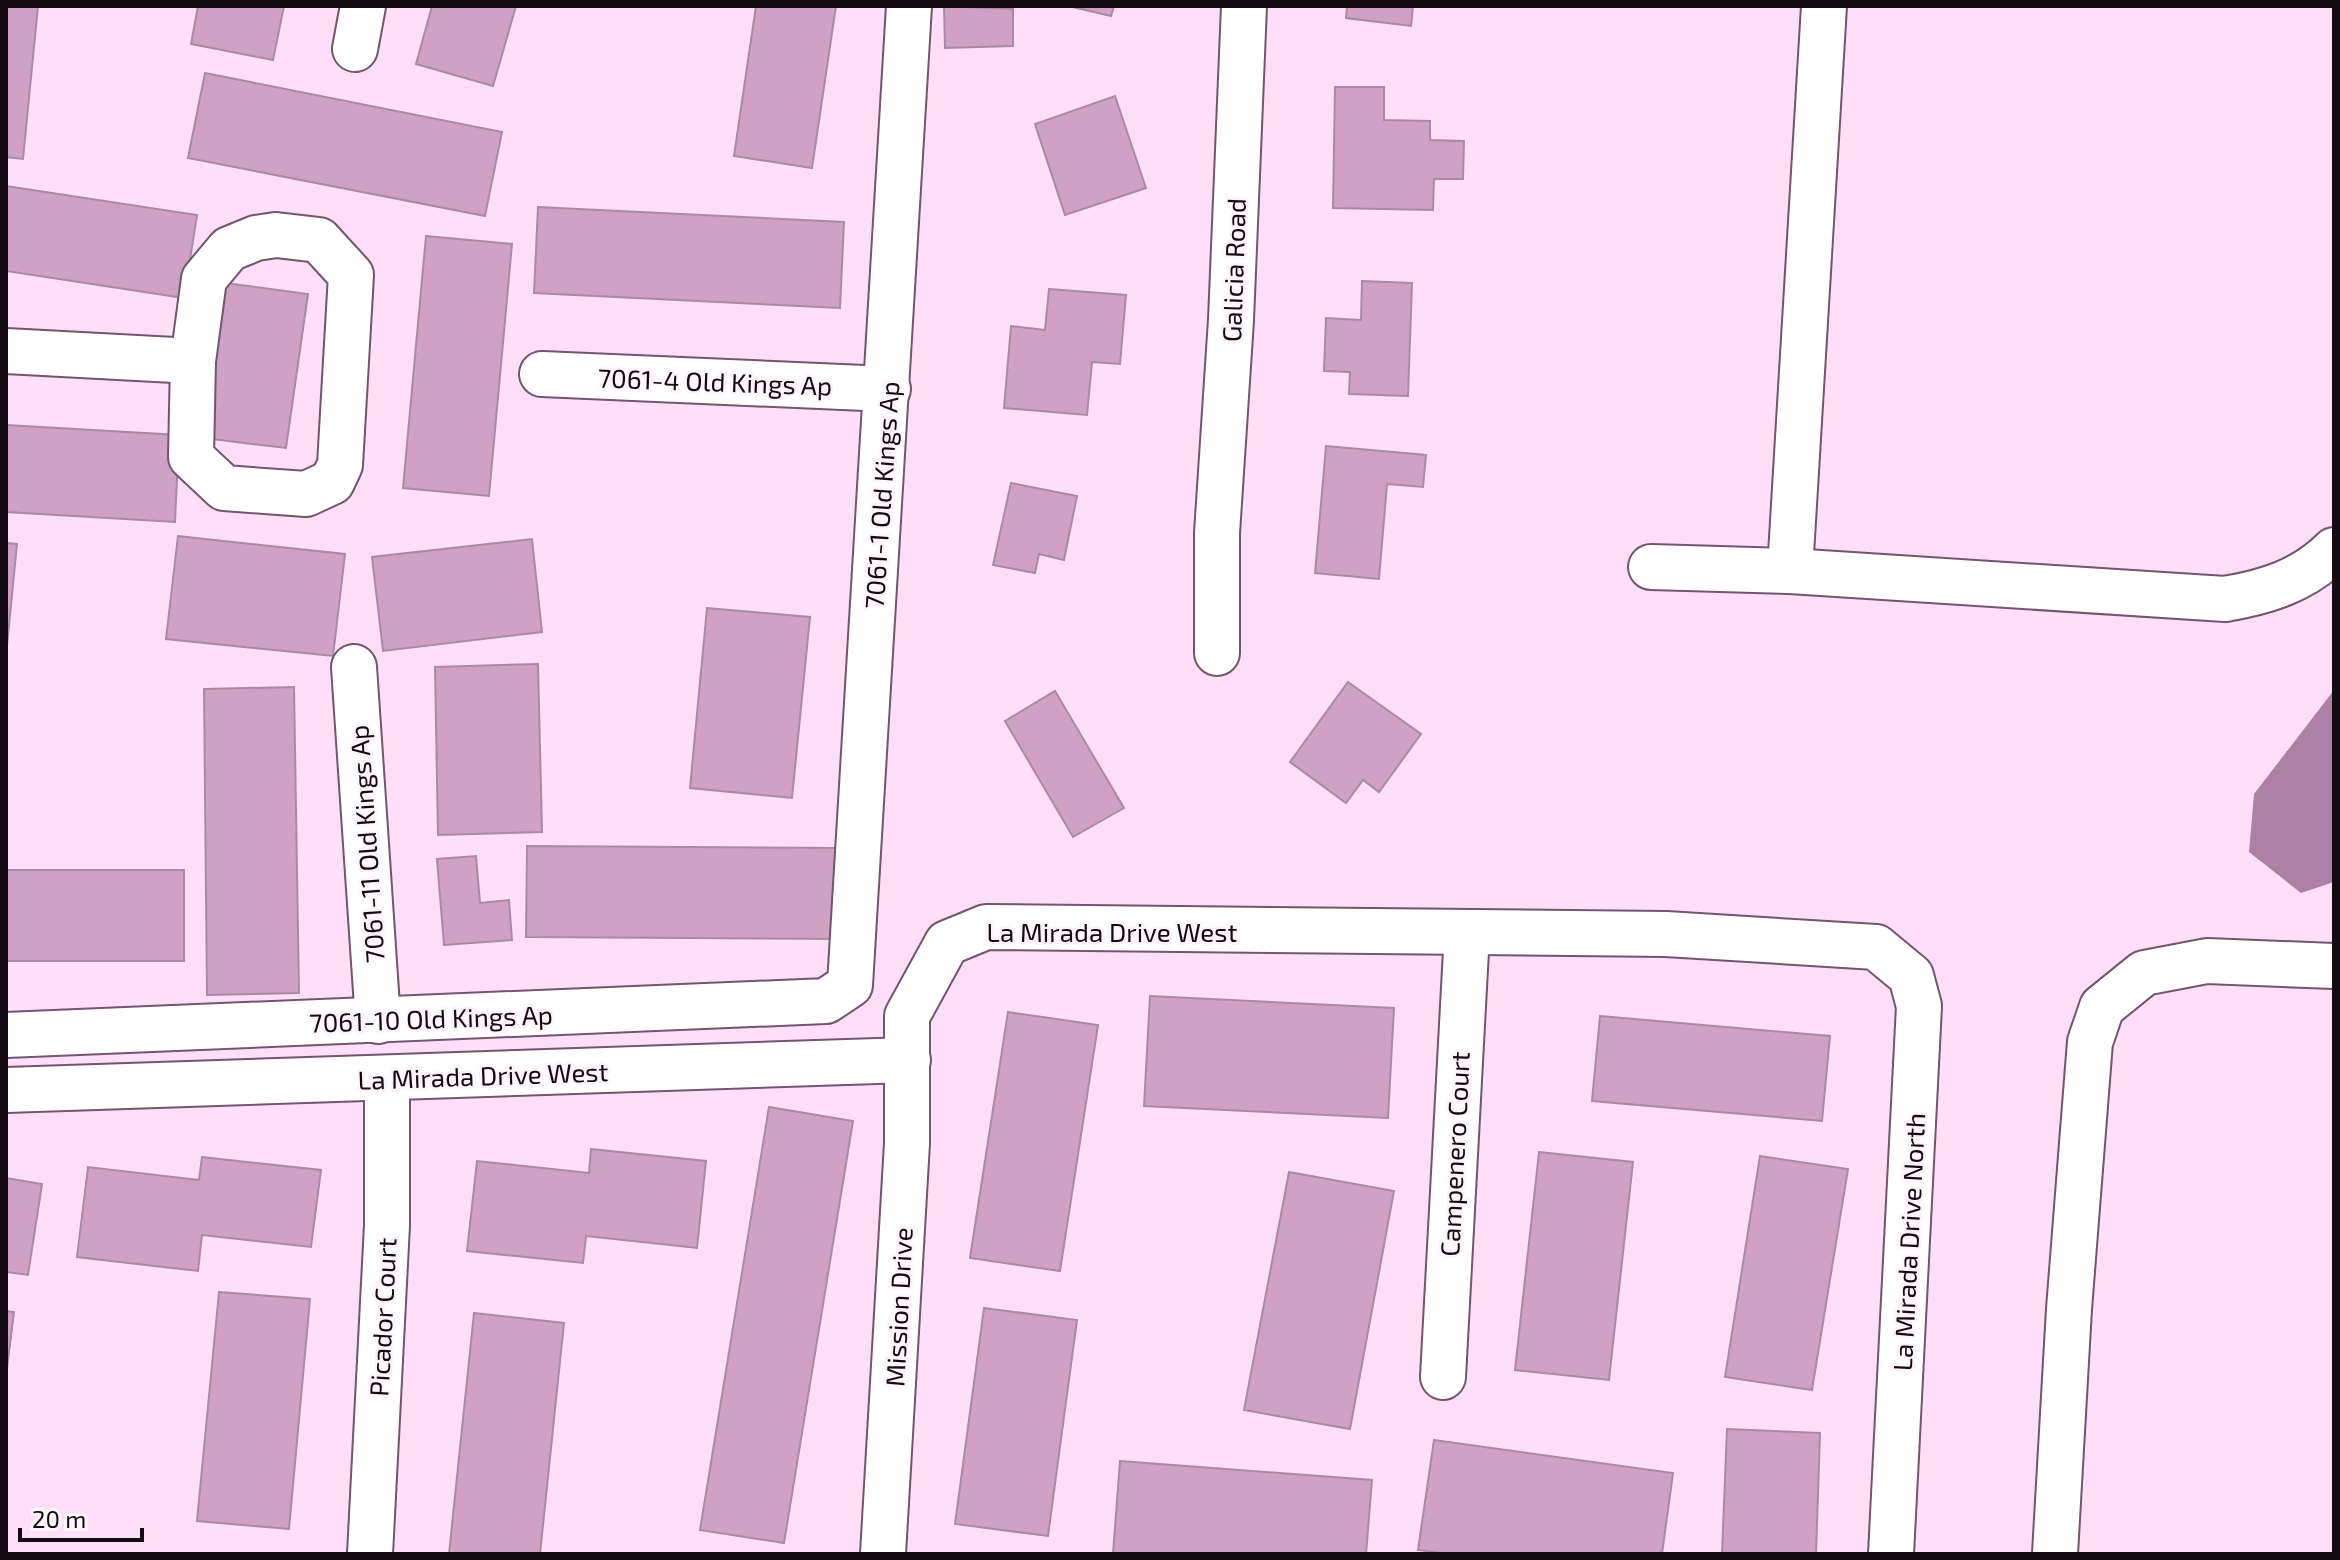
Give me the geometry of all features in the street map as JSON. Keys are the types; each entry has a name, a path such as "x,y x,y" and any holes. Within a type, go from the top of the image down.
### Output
{"street":[{"path":"355,49 363,6"},
{"name":"7061-1 Old Kings Ap","path":"850,985 909,6"},
{"name":"Galicia Road","path":"1217,653 1217,533 1231,320 1244,6"},
{"path":"1790,571 1824,6"},
{"path":"276,235 319,240 351,275 340,465 332,482 306,494 224,488 206,474 191,457 193,361 204,279 229,249 256,238 276,235"},
{"path":"6,351 193,361"},
{"name":"7061-4 Old Kings Ap","path":"542,374 888,389"},
{"path":"1651,567 1790,571 2225,599 2273,590 2323,561 2334,550"},
{"name":"7061-11 Old Kings Ap","path":"354,667 378,1021"},
{"name":"La Mirada Drive West","path":"6,1090 908,1060 907,1016 947,943 986,927 1666,934 1876,947"},
{"name":"Campenero Court","path":"1443,1377 1467,932"},
{"name":"La Mirada Drive North","path":"1876,947 1911,976 1919,1006 1915,1142 1891,1554"},
{"path":"2055,1554 2090,1042 2102,1007 2144,973 2207,961 2334,966"},
{"name":"7061-10 Old Kings Ap","path":"6,1035 826,1001 850,985"},
{"name":"Mission Drive","path":"883,1554 907,1143 908,1060"},
{"name":"Picador Court","path":"370,1554 387,1225 387,1079"}],"shaded area":[{"path":"2334,690 2334,882 2301,893 2249,852 2254,794"}],"building":[{"path":"6,6 38,6 23,159 6,157"},
{"path":"198,6 284,6 273,60 191,44"},
{"path":"432,6 516,6 493,86 416,64"},
{"path":"756,6 836,6 812,168 734,156"},
{"path":"944,6 1013,9 1013,46 945,48"},
{"path":"1068,6 1114,6 1111,16"},
{"path":"1347,6 1413,6 1411,26 1346,18"},
{"path":"205,73 502,132 485,216 188,158"},
{"path":"1335,87 1384,87 1384,120 1430,121 1430,140 1464,141 1463,179 1434,179 1433,210 1333,208"},
{"path":"1115,96 1146,188 1065,215 1035,124"},
{"path":"6,186 197,215 184,298 6,271"},
{"path":"538,207 844,222 840,308 534,293"},
{"path":"426,236 512,244 489,496 403,488"},
{"path":"1362,281 1412,283 1408,396 1349,394 1350,372 1324,371 1326,318 1361,320"},
{"path":"225,283 308,294 286,448 203,438"},
{"path":"1049,289 1126,295 1120,364 1092,362 1087,415 1004,408 1011,326 1045,330"},
{"path":"6,425 179,435 175,522 6,512"},
{"path":"1326,446 1426,455 1423,487 1387,484 1379,579 1315,573"},
{"path":"1011,483 1077,496 1064,560 1039,554 1035,573 993,565"},
{"path":"178,536 345,554 333,656 166,639"},
{"path":"532,539 542,632 383,651 372,557"},
{"path":"6,543 17,544 6,656"},
{"path":"707,608 810,617 792,798 690,788"},
{"path":"538,664 542,832 438,835 435,667"},
{"path":"1348,682 1421,734 1379,792 1363,780 1346,803 1290,762"},
{"path":"294,687 299,993 207,995 204,689"},
{"path":"1055,691 1124,808 1073,837 1005,721"},
{"path":"527,846 836,848 835,939 526,937"},
{"path":"476,856 480,903 509,900 512,940 444,945 437,859"},
{"path":"6,870 184,870 184,961 6,961"},
{"path":"1150,996 1394,1008 1388,1118 1144,1106"},
{"path":"1008,1012 1098,1025 1060,1271 970,1258"},
{"path":"1600,1016 1830,1036 1822,1121 1592,1101"},
{"path":"769,1107 853,1121 784,1543 700,1530"},
{"path":"591,1149 706,1161 697,1248 586,1236 583,1263 467,1251 477,1161 589,1173"},
{"path":"1539,1152 1633,1162 1609,1380 1515,1370"},
{"path":"1760,1156 1848,1169 1812,1390 1725,1377"},
{"path":"202,1157 321,1170 311,1247 202,1235 198,1271 77,1257 88,1167 199,1180"},
{"path":"1289,1172 1394,1191 1350,1429 1244,1410"},
{"path":"6,1178 42,1184 28,1275 6,1272"},
{"path":"219,1292 310,1299 289,1529 197,1521"},
{"path":"984,1308 1077,1320 1048,1536 955,1524"},
{"path":"6,1311 14,1312 6,1376"},
{"path":"474,1313 564,1323 540,1554 449,1554"},
{"path":"1727,1429 1820,1433 1816,1554 1722,1554"},
{"path":"1434,1440 1673,1473 1662,1554 1448,1554 1418,1550"},
{"path":"1120,1461 1372,1480 1366,1554 1113,1554"}]}
